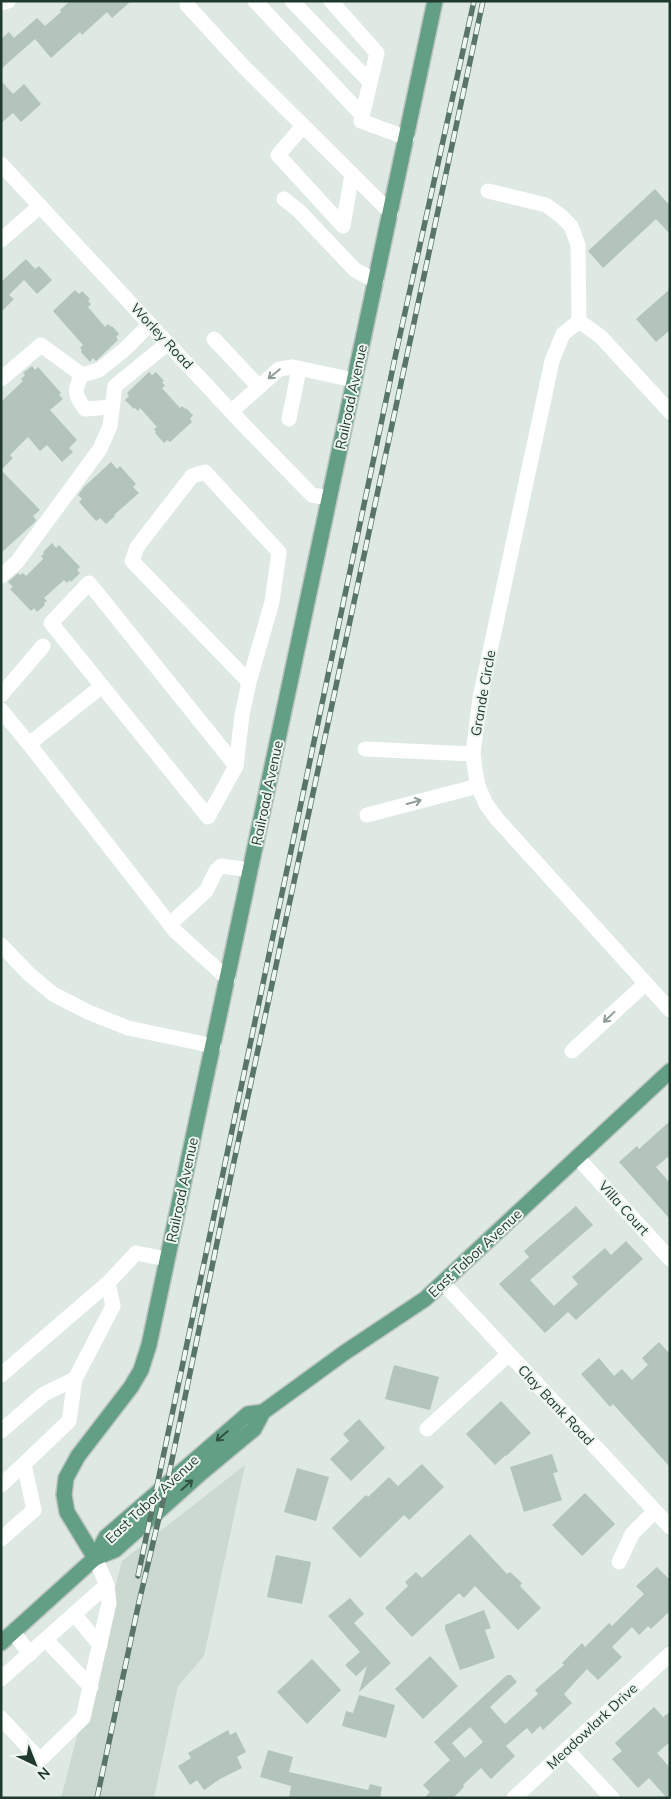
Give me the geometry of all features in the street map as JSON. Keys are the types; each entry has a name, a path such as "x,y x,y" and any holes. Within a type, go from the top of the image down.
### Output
{"main road":[{"name":"Railroad Avenue","path":"95,1558 68,1512 64,1495 66,1478 78,1456 131,1388 141,1370 149,1345 435,1"},
{"name":"East Tabor Avenue","path":"1,1643 95,1558 116,1550 201,1473 254,1429 263,1412 344,1353 425,1299 670,1071"}],"street":[{"path":"1,3 8,1"},
{"path":"255,1 362,115"},
{"path":"292,1 370,82"},
{"path":"331,1 377,52 361,121 406,138"},
{"path":"187,5 244,66 391,213"},
{"path":"303,126 278,155 343,226 352,174"},
{"name":"Worley Road","path":"1,164 312,495 329,498"},
{"path":"488,191 546,205 571,226 578,245 579,321 601,337 670,412"},
{"path":"284,199 299,211 355,270 376,281"},
{"path":"1,240 40,206"},
{"name":"Grande Circle","path":"579,321 563,334 552,361 480,698 473,754 478,786 486,804 497,819 670,1010"},
{"path":"112,408 85,409 77,399 75,387 82,375 99,370 124,350 150,324"},
{"path":"214,339 259,387"},
{"path":"1,576 17,562 100,449 110,426 114,386 168,343"},
{"path":"1,379 41,345 82,375"},
{"path":"232,412 279,369 292,367 354,380"},
{"path":"289,420 299,369"},
{"path":"236,766 90,583 51,623 208,817 236,766 242,715 249,682 272,602 279,552 205,472 192,476 137,547 132,561 249,682"},
{"path":"1,695 43,646"},
{"path":"30,744 102,686"},
{"path":"1,710 30,744 170,924 228,979"},
{"path":"365,749 473,754"},
{"path":"367,815 478,786"},
{"path":"170,924 206,891 220,866 250,870"},
{"path":"1,945 29,974 53,994 88,1012 128,1028 214,1046"},
{"path":"572,1050 645,984"},
{"name":"Villa Court","path":"578,1158 670,1259"},
{"path":"1,1375 108,1283 136,1253 167,1259"},
{"path":"1,1485 69,1421 75,1379 113,1306 108,1283"},
{"name":"Clay Bank Road","path":"443,1283 670,1527"},
{"path":"428,1429 509,1354"},
{"path":"1,1431 44,1394 75,1379"},
{"path":"1,1539 34,1510 24,1464"},
{"path":"619,1562 632,1534 655,1511"},
{"path":"1,1718 40,1760 83,1718 109,1603 107,1585 95,1558"},
{"path":"1,1679 107,1585"},
{"path":"74,1614 100,1645"},
{"path":"13,1632 30,1654"},
{"path":"46,1640 91,1688"},
{"name":"Meadowlark Drive","path":"514,1798 670,1654"},
{"path":"567,1750 612,1798"}],"shaded area":[{"path":"245,1465 204,1656 178,1686 154,1798 61,1798 122,1561"}],"building":[{"path":"70,1 131,1 112,18 107,12 82,35 80,32 51,58 35,39 1,69 1,39 9,32 14,38 37,18 45,26"},
{"path":"1,81 13,94 24,84 41,104 21,122 13,113 1,123"},
{"path":"655,189 670,206 670,234 656,219 603,268 588,251"},
{"path":"26,259 35,269 39,266 52,280 37,294 24,280 9,295 14,299 1,312 1,282"},
{"path":"670,289 670,330 656,342 636,319"},
{"path":"75,290 79,294 82,291 90,299 88,301 91,304 88,307 105,327 108,324 112,326 119,334 116,337 118,340 96,361 93,358 90,362 81,352 80,348 83,345 53,311"},
{"path":"32,366 35,370 38,367 61,393 59,395 63,399 50,410 77,440 69,448 73,452 62,462 47,445 40,451 28,437 10,455 13,458 1,470 1,402 23,381 21,379 25,375 23,373"},
{"path":"149,372 152,375 156,372 164,381 162,382 165,386 162,388 180,408 182,406 186,408 193,415 190,419 192,422 170,442 167,440 164,443 155,433 154,429 157,427 140,408 138,411 134,409 125,400 129,396 127,393"},
{"path":"111,462 117,469 120,466 136,484 133,487 139,493 106,524 100,518 96,521 79,502 82,499 78,495"},
{"path":"1,470 40,510 33,516 36,520 35,522 1,553"},
{"path":"52,543 56,548 59,545 80,567 77,570 80,573 71,582 70,580 67,583 64,580 44,598 47,601 44,603 45,605 37,612 34,608 31,611 10,589 13,587 8,582 18,573 20,575 23,573 26,576 43,559 41,556 44,554 43,552"},
{"path":"670,1121 670,1155 656,1167 670,1183 670,1219 619,1162 637,1146 639,1149"},
{"path":"576,1206 593,1225 530,1280 554,1306 578,1284 572,1277 605,1248 611,1255 626,1241 643,1259 576,1320 568,1312 545,1333 499,1284 529,1257 524,1251"},
{"path":"659,1342 670,1354 670,1467 613,1404 610,1407 581,1374 599,1358 614,1376 622,1369 632,1380 648,1365 642,1358"},
{"path":"394,1365 439,1377 430,1410 385,1399"},
{"path":"501,1401 531,1433 495,1465 466,1434"},
{"path":"359,1419 385,1448 351,1481 330,1459 349,1441 343,1434"},
{"path":"552,1454 558,1472 553,1473 562,1500 524,1512 510,1467"},
{"path":"422,1464 444,1487 409,1520 404,1515 360,1558 332,1528 366,1495 368,1497 389,1477 398,1486"},
{"path":"297,1468 329,1477 316,1521 284,1512"},
{"path":"585,1493 615,1524 582,1556 552,1525"},
{"path":"470,1534 507,1574 510,1572 522,1583 520,1586 541,1608 518,1630 475,1586 464,1598 459,1593 412,1637 385,1608 408,1586 405,1582 416,1572 422,1578"},
{"path":"276,1555 311,1562 302,1604 267,1597"},
{"path":"657,1567 670,1580 670,1611 651,1629 648,1626 639,1635 632,1627 612,1647 622,1657 598,1680 587,1669 564,1694 572,1703 543,1730 540,1726 532,1734 527,1728 506,1746 515,1756 491,1779 481,1768 463,1785 464,1787 453,1798 424,1798 430,1792 423,1785 450,1760 434,1742 507,1675 511,1675 517,1682 490,1707 505,1724 538,1694 535,1690 564,1665 562,1663 582,1643 585,1647 609,1623 612,1626 644,1594 636,1586","holes":["470,1727 483,1742 465,1758 452,1743"]},
{"path":"350,1598 364,1614 354,1623 391,1663 359,1692 367,1666 356,1676 345,1665 360,1652 328,1616"},
{"path":"484,1610 491,1628 485,1630 495,1658 460,1670 445,1625"},
{"path":"430,1656 458,1686 423,1719 395,1689"},
{"path":"312,1659 341,1690 307,1724 277,1692"},
{"path":"359,1695 395,1705 386,1738 342,1726 346,1711 353,1713"},
{"path":"654,1707 663,1717 670,1712 670,1742 657,1753 670,1768 670,1798 667,1798 649,1778 638,1788 612,1759 622,1751 615,1743"},
{"path":"228,1730 230,1735 236,1732 246,1752 237,1757 242,1768 220,1779 204,1790 197,1780 190,1785 178,1766 191,1758 188,1753"},
{"path":"268,1750 293,1757 289,1772 368,1790 370,1784 382,1787 380,1798 289,1798 291,1786 260,1777"}],"railway":[{"path":"138,1576 396,353 474,1"},
{"path":"97,1798 139,1602 167,1484 230,1180 483,1"}]}
